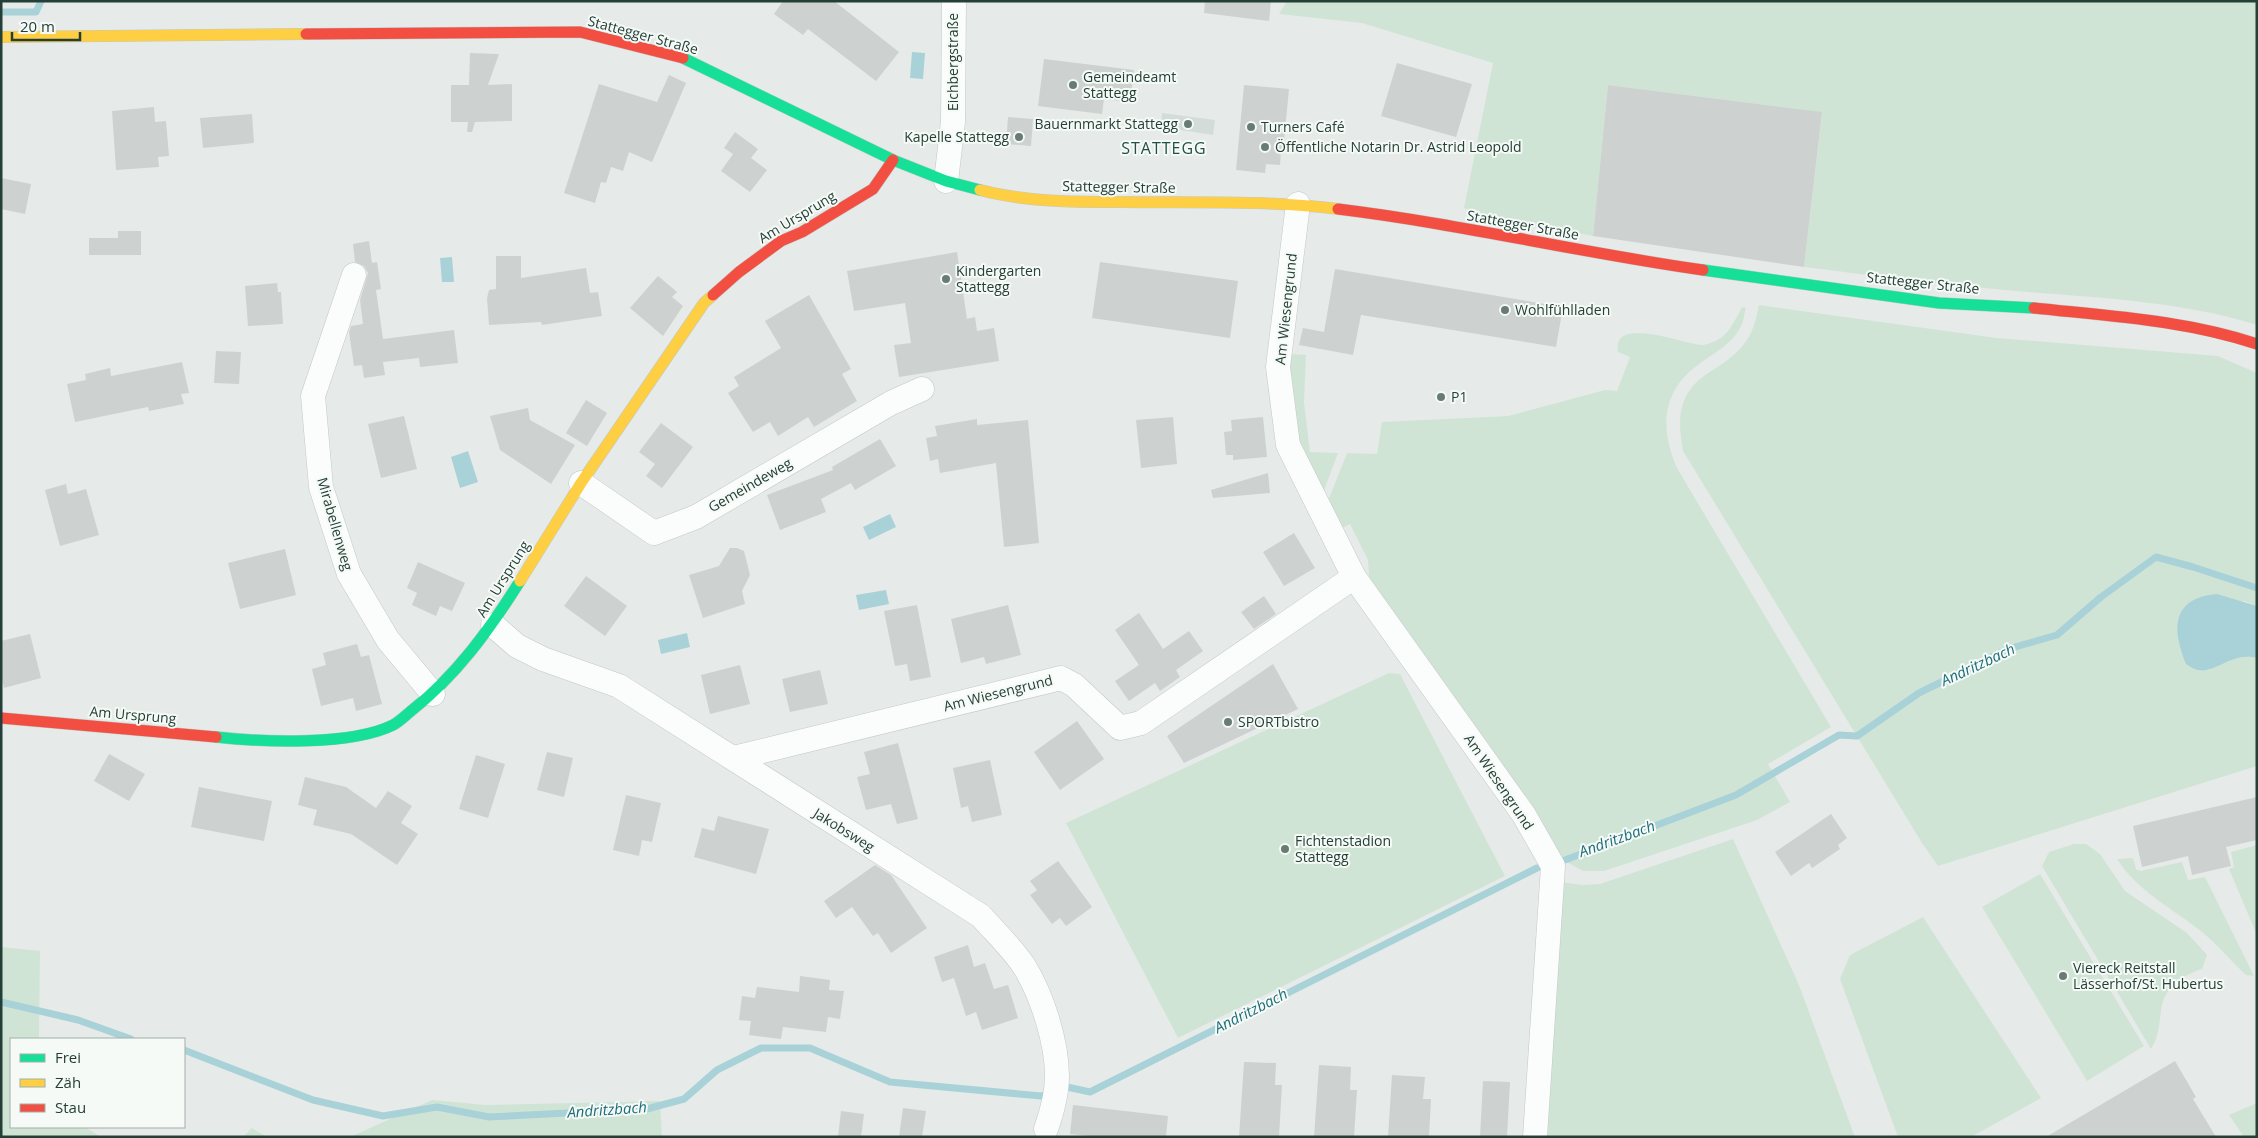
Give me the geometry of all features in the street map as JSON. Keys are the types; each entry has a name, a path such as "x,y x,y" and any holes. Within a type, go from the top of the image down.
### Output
{"main road":[{"name":"Stattegger Straße","path":"1,37 580,32 684,58 893,160 946,182 1008,196 1070,202 1298,204 1405,217 1626,259 1939,303 2024,308 2161,321 2227,334 2257,344"},
{"name":"Am Ursprung","path":"1,718 232,739 310,740 352,737 392,725 433,694 492,626 581,483 704,303 739,272 781,241 802,232 873,189 893,160"}],"street":[{"name":"Eichbergstraße","path":"946,182 953,122 954,1"},
{"name":"Am Wiesengrund","path":"1298,204 1278,367 1288,445 1354,577 1524,815 1553,866 1535,1137"},
{"name":"Mirabellenweg","path":"354,275 313,396 321,487 349,574 388,640 433,694"},
{"name":"Gemeindeweg","path":"581,483 654,533 696,517 891,403 922,389"},
{"name":"Am Wiesengrund","path":"734,758 1061,678 1074,685 1120,728 1141,722 1354,577"},
{"name":"Jakobsweg","path":"492,626 517,646 543,659 619,686 981,916 1024,966 1042,1005 1052,1041 1057,1076 1045,1128"}],"shaded area":[{"name":"Bauernmarkt Stattegg","path":"1162,113 1215,120 1213,135 1161,127"}],"green space":[{"path":"1287,1 2257,1 2257,325 2198,311 2138,302 1963,286 1804,267 1822,113 1798,109 1608,85 1593,236 1484,215 1464,208 1493,63 1362,23 1279,14"},
{"path":"1759,305 1997,338 2218,356 2257,373 2257,606 2244,601 2185,606 2179,621 2178,635 2186,664 2197,670 2211,669 2240,657 2257,658 2257,766 1938,866 1922,843 1683,451 1680,417 1685,398 1698,381 1732,356 1744,344 1752,331"},
{"path":"1742,307 1746,308 1743,322 1733,338 1698,365 1677,387 1667,412 1668,439 1677,468 1831,727 1768,764 1790,802 1757,820 1604,871 1583,871 1556,856 1370,589 1368,560 1350,524 1338,530 1326,506 1347,453 1377,454 1382,422 1508,416 1605,390 1617,391 1630,357 1618,352 1619,341 1626,335 1637,333 1651,334 1705,345 1723,336"},
{"path":"1289,354 1306,355 1304,402 1310,452 1338,453 1320,501 1290,421"},
{"name":"Fichtenstadion Stattegg","path":"1389,673 1400,674 1505,876 1178,1038 1066,823"},
{"path":"1733,839 1799,985 1855,1137 1542,1137 1561,882 1582,885 1600,884"},
{"path":"2074,844 2086,844 2100,854 2125,891 2187,933 2207,955 2202,969 2181,979 2166,995 2157,1035 2151,1049 2042,866 2049,852"},
{"path":"2257,845 2257,935 2229,869 2234,867 2231,852"},
{"path":"2133,858 2136,869 2140,871 2182,862 2188,880 2205,877 2254,976 2246,975 2214,942 2134,881 2117,859"},
{"name":"Viereck Reitstall Lässerhof/St. Hubertus","path":"2040,874 2144,1046 2087,1081 1982,907"},
{"path":"1923,917 2041,1098 1971,1137 1898,1137 1840,979 1850,955"},
{"path":"1,947 40,951 39,1038 10,1038 10,1128 87,1128 101,1137 1,1137"},
{"path":"432,1100 486,1105 660,1101 662,1137 350,1137"},
{"path":"2257,1103 2257,1137 2244,1137 2229,1115"},
{"path":"252,1128 267,1137 243,1137"}],"water":[{"path":"912,52 925,53 923,79 910,78"},
{"path":"452,257 454,282 442,282 440,258"},
{"path":"468,451 478,482 460,488 451,457"},
{"path":"890,514 896,527 869,540 863,527"},
{"path":"886,590 889,604 859,610 856,595"},
{"path":"2217,594 2257,606 2257,658 2240,657 2211,669 2197,670 2186,664 2181,651 2178,639 2179,617 2183,609 2191,602 2202,597"},
{"path":"687,633 690,647 661,654 658,640"}],"building":[{"path":"783,1 834,1 899,52 876,81 808,29 803,35 774,14"},
{"path":"1205,1 1271,1 1269,21 1204,13"},
{"path":"470,53 499,54 488,85 512,84 512,121 475,122 472,132 467,132 468,122 451,122 451,85 469,85"},
{"name":"Gemeindeamt Stattegg","path":"1044,59 1134,70 1130,102 1104,99 1102,114 1038,106"},
{"path":"1397,63 1472,84 1456,137 1381,116"},
{"path":"669,75 686,83 652,162 629,152 623,171 611,167 606,183 601,182 595,203 564,193 599,84 657,102"},
{"path":"1244,85 1289,89 1280,165 1266,164 1265,173 1236,170"},
{"path":"1608,85 1822,112 1804,267 1593,236"},
{"path":"154,107 155,122 166,121 169,156 158,157 159,167 116,170 112,111"},
{"path":"252,114 254,143 203,148 200,118"},
{"name":"Kapelle Stattegg","path":"1008,117 1033,119 1031,146 1006,144"},
{"path":"735,132 758,149 751,158 767,170 750,192 721,171 733,154 724,148"},
{"path":"1,178 31,184 25,214 1,209"},
{"path":"118,231 141,231 141,255 89,255 89,238 118,238"},
{"path":"369,241 372,263 377,262 381,289 376,290 383,339 454,330 458,363 420,367 419,358 383,362 385,375 364,378 362,365 354,366 349,332 351,326 363,324 360,300 368,273 364,266 355,262 353,244"},
{"path":"957,252 967,319 975,317 977,331 994,328 999,361 899,377 894,345 911,343 905,303 854,311 847,271"},
{"path":"496,256 521,256 521,278 586,268 590,293 598,292 602,316 542,325 541,322 489,325 487,298 489,290 496,289"},
{"path":"1100,262 1238,281 1230,338 1092,318"},
{"path":"1335,269 1563,307 1556,347 1361,315 1353,355 1299,345 1303,328 1324,332"},
{"path":"658,276 677,292 672,297 683,306 663,336 630,308"},
{"path":"277,283 278,292 281,292 283,324 248,326 245,286"},
{"path":"809,295 851,369 842,374 857,401 814,427 808,417 778,436 770,422 753,432 728,393 739,386 734,377 781,348 765,321"},
{"path":"216,351 241,352 239,384 214,383"},
{"path":"182,362 189,393 181,394 184,404 149,411 148,407 75,422 67,384 86,380 85,374 110,368 111,376"},
{"path":"586,400 607,413 587,446 566,433"},
{"path":"528,408 530,420 575,445 551,484 500,450 490,416"},
{"path":"404,416 417,469 381,478 368,424"},
{"path":"1173,417 1177,464 1141,468 1136,420"},
{"path":"1263,417 1267,457 1233,460 1233,455 1226,455 1224,432 1232,431 1231,420"},
{"path":"977,419 977,425 1028,420 1039,543 1004,547 996,463 940,473 938,459 930,461 926,438 937,436 935,426"},
{"path":"661,423 693,447 662,488 646,476 655,464 639,452"},
{"path":"880,439 896,466 855,490 851,483 821,499 826,512 780,530 767,495 833,470 832,467"},
{"path":"1268,473 1270,493 1213,498 1211,490"},
{"path":"66,484 68,494 86,489 99,535 60,546 45,490"},
{"path":"1294,533 1315,568 1284,586 1263,552"},
{"path":"730,548 744,551 750,575 742,591 745,604 703,618 689,575 719,566"},
{"path":"285,549 296,595 240,609 228,563"},
{"path":"418,562 465,583 452,611 440,606 436,616 412,605 417,593 407,588"},
{"path":"586,576 627,606 605,636 564,606"},
{"path":"1264,596 1276,614 1254,629 1241,612"},
{"path":"917,605 931,677 910,681 907,664 895,666 884,611"},
{"path":"1008,605 1021,655 986,664 984,657 961,663 951,619"},
{"path":"1139,613 1163,649 1189,631 1203,651 1176,670 1180,677 1160,691 1155,683 1129,701 1115,681 1139,665 1115,630"},
{"path":"30,634 41,678 4,688 1,675 1,641"},
{"path":"357,644 361,657 369,655 382,704 356,711 353,698 321,706 312,669 326,665 323,653"},
{"name":"SPORTbistro","path":"1273,664 1298,709 1184,763 1167,736"},
{"path":"740,665 750,704 710,714 701,675"},
{"path":"820,670 828,704 790,712 782,679"},
{"path":"1077,721 1104,759 1060,790 1034,752"},
{"path":"898,743 918,819 897,824 891,804 866,810 857,777 870,774 864,752"},
{"path":"547,752 573,758 564,797 537,790"},
{"path":"109,754 145,774 129,801 94,781"},
{"path":"476,755 505,764 488,818 459,809"},
{"path":"990,760 1002,815 972,822 968,806 961,808 953,768"},
{"path":"305,777 346,787 376,808 388,791 412,806 401,823 418,834 397,865 351,834 313,825 317,810 298,805"},
{"path":"199,787 272,801 264,841 191,827"},
{"path":"626,795 661,803 652,842 642,840 639,856 613,850"},
{"path":"2257,797 2257,840 2226,847 2231,866 2192,875 2188,856 2142,867 2133,826"},
{"path":"1831,814 1847,838 1838,845 1840,849 1812,868 1809,863 1791,876 1775,852"},
{"path":"718,816 769,829 756,874 694,857 702,828 714,831"},
{"path":"1058,861 1092,907 1066,926 1060,918 1052,924 1030,895 1037,890 1030,881"},
{"path":"875,865 891,875 927,928 891,953 878,933 873,936 852,907 836,918 824,901"},
{"path":"968,945 974,967 985,963 994,989 1008,985 1018,1018 982,1030 976,1012 966,1016 954,978 942,982 934,957"},
{"path":"800,976 830,980 829,990 844,991 840,1019 828,1017 826,1032 783,1027 781,1039 749,1035 751,1021 739,1020 742,996 755,998 757,987 799,992"},
{"path":"2175,1061 2196,1097 2193,1099 2216,1137 2046,1137"},
{"path":"1244,1062 1276,1063 1275,1085 1282,1085 1279,1137 1239,1137"},
{"path":"1319,1065 1351,1067 1350,1090 1357,1090 1354,1137 1314,1137"},
{"path":"1392,1075 1425,1077 1423,1099 1431,1099 1429,1137 1388,1137"},
{"path":"1483,1081 1510,1082 1507,1137 1480,1137"},
{"path":"1073,1105 1168,1116 1166,1137 1100,1137 1070,1134"},
{"path":"903,1108 926,1111 922,1137 899,1137"},
{"path":"841,1111 864,1114 861,1137 838,1137"}],"waterway":[{"path":"1,12 36,12 41,1"},
{"name":"Andritzbach","path":"185,1050 313,1100 383,1116 437,1107 489,1117 647,1109 684,1099 717,1070 761,1048 810,1048 890,1082 1041,1096 1067,1087 1090,1092 1537,868 1565,860 1736,795 1839,735 1857,736 1919,693 2008,649 2057,635 2101,597 2156,557 2257,588"},
{"name":"Andritzbach","path":"1,1002 78,1020 128,1038"}],"traffic: fast":[{"path":"683,58 893,160 946,181 980,190"},
{"path":"1703,270 1939,303 2034,308"},
{"path":"216,737 306,741 354,736 375,732 393,725 443,683 497,617 520,581"}],"traffic: slow":[{"path":"1,37 306,34"},
{"path":"980,190 1015,197 1085,202 1257,203 1338,209"},
{"path":"520,581 581,483 704,303 713,295"}],"traffic: jam":[{"path":"306,34 580,32 683,58"},
{"path":"713,295 739,272 781,241 802,232 873,189 893,160"},
{"path":"1338,209 1430,222 1703,270"},
{"path":"2034,308 2175,324 2202,329 2257,344"},
{"path":"1,718 216,737"}],"place":[{"name":"Gemeindeamt Stattegg","path":"1073,85"},
{"name":"Bauernmarkt Stattegg","path":"1188,124"},
{"name":"Turners Café","path":"1251,127"},
{"name":"Kapelle Stattegg","path":"1019,137"},
{"name":"Öffentliche Notarin Dr. Astrid Leopold","path":"1265,147"},
{"name":"Kindergarten Stattegg","path":"946,279"},
{"name":"Wohlfühlladen","path":"1505,310"},
{"name":"P1","path":"1441,397"},
{"name":"SPORTbistro","path":"1228,722"},
{"name":"Fichtenstadion Stattegg","path":"1285,849"},
{"name":"Viereck Reitstall Lässerhof/St. Hubertus","path":"2063,976"}],"district":[{"name":"STATTEGG","path":"1164,148"}]}
